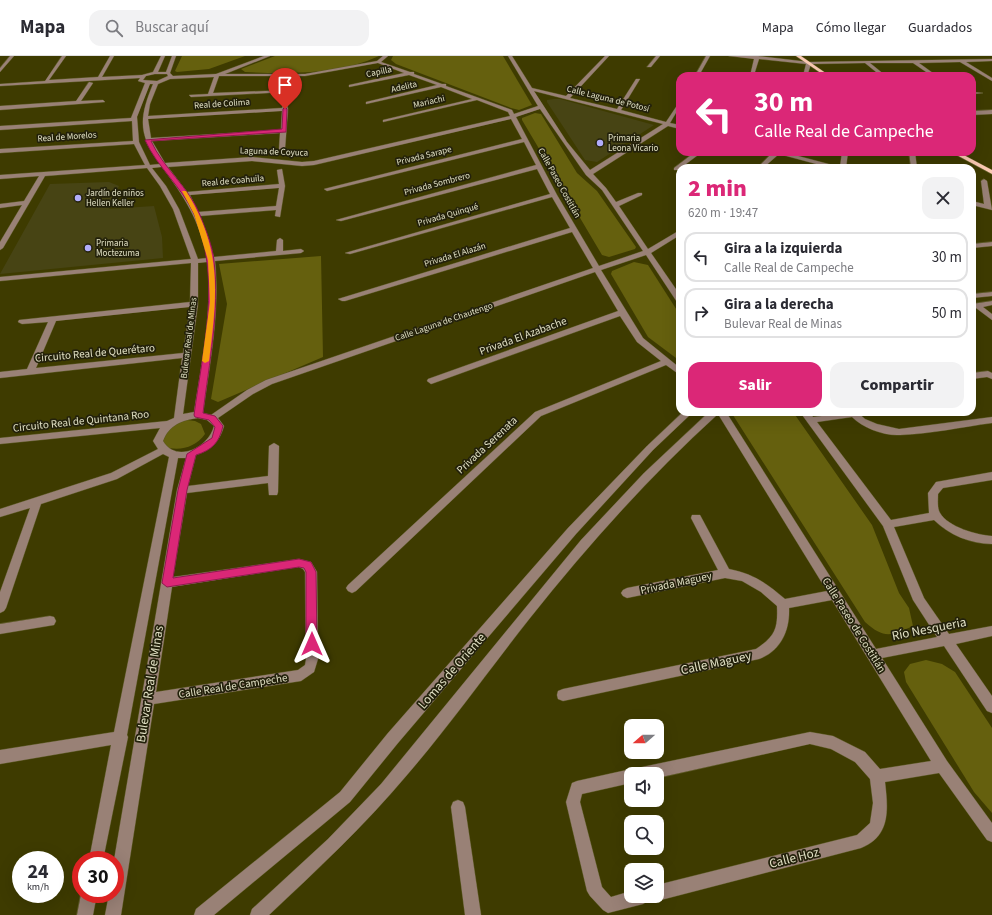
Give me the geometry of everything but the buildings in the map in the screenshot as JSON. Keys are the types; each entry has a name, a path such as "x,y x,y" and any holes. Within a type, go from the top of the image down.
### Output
{"main road":[{"path":"798,56 822,72"},
{"path":"962,156 992,172"}],"street":[{"path":"0,71 12,56"},
{"path":"46,82 64,56"},
{"path":"99,79 112,56"},
{"path":"155,73 163,56"},
{"path":"169,75 174,56"},
{"path":"0,85 141,78 152,82 169,75 210,72 256,56"},
{"path":"217,75 268,56"},
{"path":"0,88 91,83 141,78 155,73 169,75 305,75 378,62 386,56"},
{"path":"510,56 541,107 588,174 604,189 676,292"},
{"path":"567,98 607,56"},
{"path":"649,66 658,56"},
{"path":"698,71 708,56"},
{"path":"731,56 779,57"},
{"path":"775,56 807,62 992,60"},
{"path":"858,56 879,72"},
{"path":"906,56 929,72"},
{"path":"753,72 757,57"},
{"path":"913,61 955,57 992,57"},
{"path":"962,61 992,80"},
{"name":"Calle Paseo Costitlán","path":"378,62 412,73 510,111 554,195 640,340 676,369"},
{"path":"806,72 807,62"},
{"path":"234,64 243,66"},
{"name":"Capilla","path":"351,86 412,73"},
{"path":"210,95 217,75"},
{"path":"191,96 287,93 288,76"},
{"path":"618,111 638,80"},
{"name":"Bulevar Real de Minas","path":"152,82 145,112 148,140 152,150 164,164 197,214 211,260 213,302 198,415"},
{"name":"Bulevar Real de Minas","path":"152,82 134,119 136,142 148,166 163,186 176,209 195,261 194,304 178,419"},
{"path":"77,103 91,83"},
{"name":"Adelita","path":"368,103 444,85"},
{"name":"Calle Laguna de Potosí","path":"531,89 676,126"},
{"path":"976,93 981,93"},
{"path":"538,101 549,96 560,96"},
{"name":"Mariachi","path":"385,121 477,99"},
{"path":"0,108 103,101"},
{"name":"Real de Colima","path":"145,118 285,106 282,150"},
{"name":"Laguna de Coyuca","path":"0,177 164,164 252,159 302,164 314,163 512,117 541,107"},
{"path":"588,174 667,124 676,109"},
{"path":"976,113 992,112"},
{"name":"Real de Morelos","path":"0,128 134,119"},
{"path":"148,140 284,131"},
{"name":"Privada Sarape","path":"327,189 525,140"},
{"name":"Real de Morelos","path":"0,150 136,142"},
{"path":"683,164 694,156"},
{"path":"764,164 773,156"},
{"path":"792,156 823,164"},
{"name":"Privada Sombrero","path":"339,220 540,166"},
{"path":"278,216 282,186 280,170"},
{"path":"0,248 2,239 44,173"},
{"path":"976,204 990,207 984,181"},
{"name":"Real de Coahuila","path":"185,194 282,186"},
{"path":"616,206 640,194"},
{"name":"Privada Quinqué","path":"348,253 554,195"},
{"path":"0,206 26,203"},
{"path":"197,214 279,208"},
{"name":"Privada El Alazán","path":"342,299 574,229"},
{"name":"Calle Laguna de Chautengo","path":"212,418 250,392 269,382 648,252 676,234"},
{"path":"279,253 280,240"},
{"path":"976,246 992,244"},
{"path":"0,279 301,251"},
{"path":"976,296 992,294"},
{"path":"976,305 992,303"},
{"path":"22,322 194,304"},
{"path":"976,306 992,318"},
{"name":"Privada El Azabache","path":"431,381 623,312"},
{"name":"Circuito Real de Querétaro","path":"53,319 31,371 188,355"},
{"name":"Privada Serenata","path":"352,588 538,414 666,362"},
{"path":"0,375 31,371"},
{"path":"976,376 988,374 992,376"},
{"path":"0,512 37,502 114,476 169,452 192,454 202,450 216,439 219,426 212,418 198,415 178,419 168,424 163,429 158,441 169,452"},
{"name":"Lomas de Oriente","path":"202,915 345,797 393,738 572,531 650,448 684,416"},
{"name":"Lomas de Oriente","path":"258,915 342,837 404,770 494,654 601,525 679,442 709,416"},
{"name":"Calle Paseo de Costitlán","path":"723,416 942,766 992,835"},
{"path":"808,416 888,524 918,600 992,707"},
{"path":"857,416 868,425 883,430 899,432 992,420"},
{"name":"Circuito Real de Quintana Roo","path":"1,443 168,424"},
{"path":"272,492 274,446"},
{"name":"Bulevar Real de Minas","path":"98,851 121,737 169,452"},
{"name":"Bulevar Real de Minas","path":"113,915 182,490 192,454"},
{"path":"992,476 940,485 933,493 933,504 936,516 949,526 973,537 992,540"},
{"path":"182,490 273,479"},
{"path":"0,608 37,502"},
{"path":"888,524 936,516"},
{"name":"Privada Maguey","path":"696,518 724,573"},
{"name":"Calle Real de Campeche","path":"148,699 301,675 310,668 312,659 311,572 308,565 299,563 167,583"},
{"name":"Privada Maguey","path":"628,593 724,573 746,577 765,589 783,604"},
{"path":"783,604 834,595"},
{"name":"Calle Maguey","path":"563,695 759,654 777,642 784,626 783,604"},
{"path":"0,629 50,621"},
{"name":"Río Nesqueria","path":"872,654 992,631"},
{"path":"0,757 121,737"},
{"path":"664,769 810,738 833,743 860,757 877,776 942,766"},
{"name":"Calle Hoz","path":"664,891 861,841 877,827 880,803 877,776"},
{"path":"624,778 577,788 573,802 595,891 608,905 624,901"},
{"path":"458,807 473,915"},
{"path":"85,915 87,903"}],"shaded area":[{"path":"182,56 245,56 209,69 177,72 175,71"},
{"path":"275,56 379,56 347,67 313,72 245,72 241,69"},
{"path":"393,56 503,56 532,105 519,110 511,108 396,64 391,60"},
{"name":"Primaria Leona Vicario","path":"560,99 654,125 597,162 585,160 547,102 547,100"},
{"path":"535,113 541,114 577,173 597,191 636,247 635,249 609,257 602,255 522,120 522,118"},
{"name":"Primaria Moctezuma","path":"109,182 119,186 109,209 154,206 162,237 163,258 0,274 50,184"},
{"path":"321,256 323,357 218,402 211,399 227,304 219,264"},
{"path":"634,262 648,265 676,309 676,358 648,337 611,274 612,271"},
{"path":"734,416 796,416 872,525 899,593 909,608 913,626 893,634 888,634 877,631 865,622"},
{"path":"187,420 195,421 201,424 205,434 201,439 186,448 174,449 162,446 163,432 174,423"},
{"path":"926,660 942,664 955,672 992,728 992,813 974,792 906,682 904,672 910,664"}],"slow traffic":[{"path":"184,192 197,214 211,260 213,302 205,361"}],"place":[{"name":"Primaria Leona Vicario","path":"600,143"},
{"name":"Jardín de niños Hellen Keller","path":"78,198"},
{"name":"Primaria Moctezuma","path":"88,248"}],"route":[{"path":"285,109 284,131 148,140 152,150 164,164 197,214 211,260 213,302 198,415 212,418 219,426 219,433 216,439 202,450 192,454 182,490 167,583 299,563 308,565 311,572 312,644"}]}
